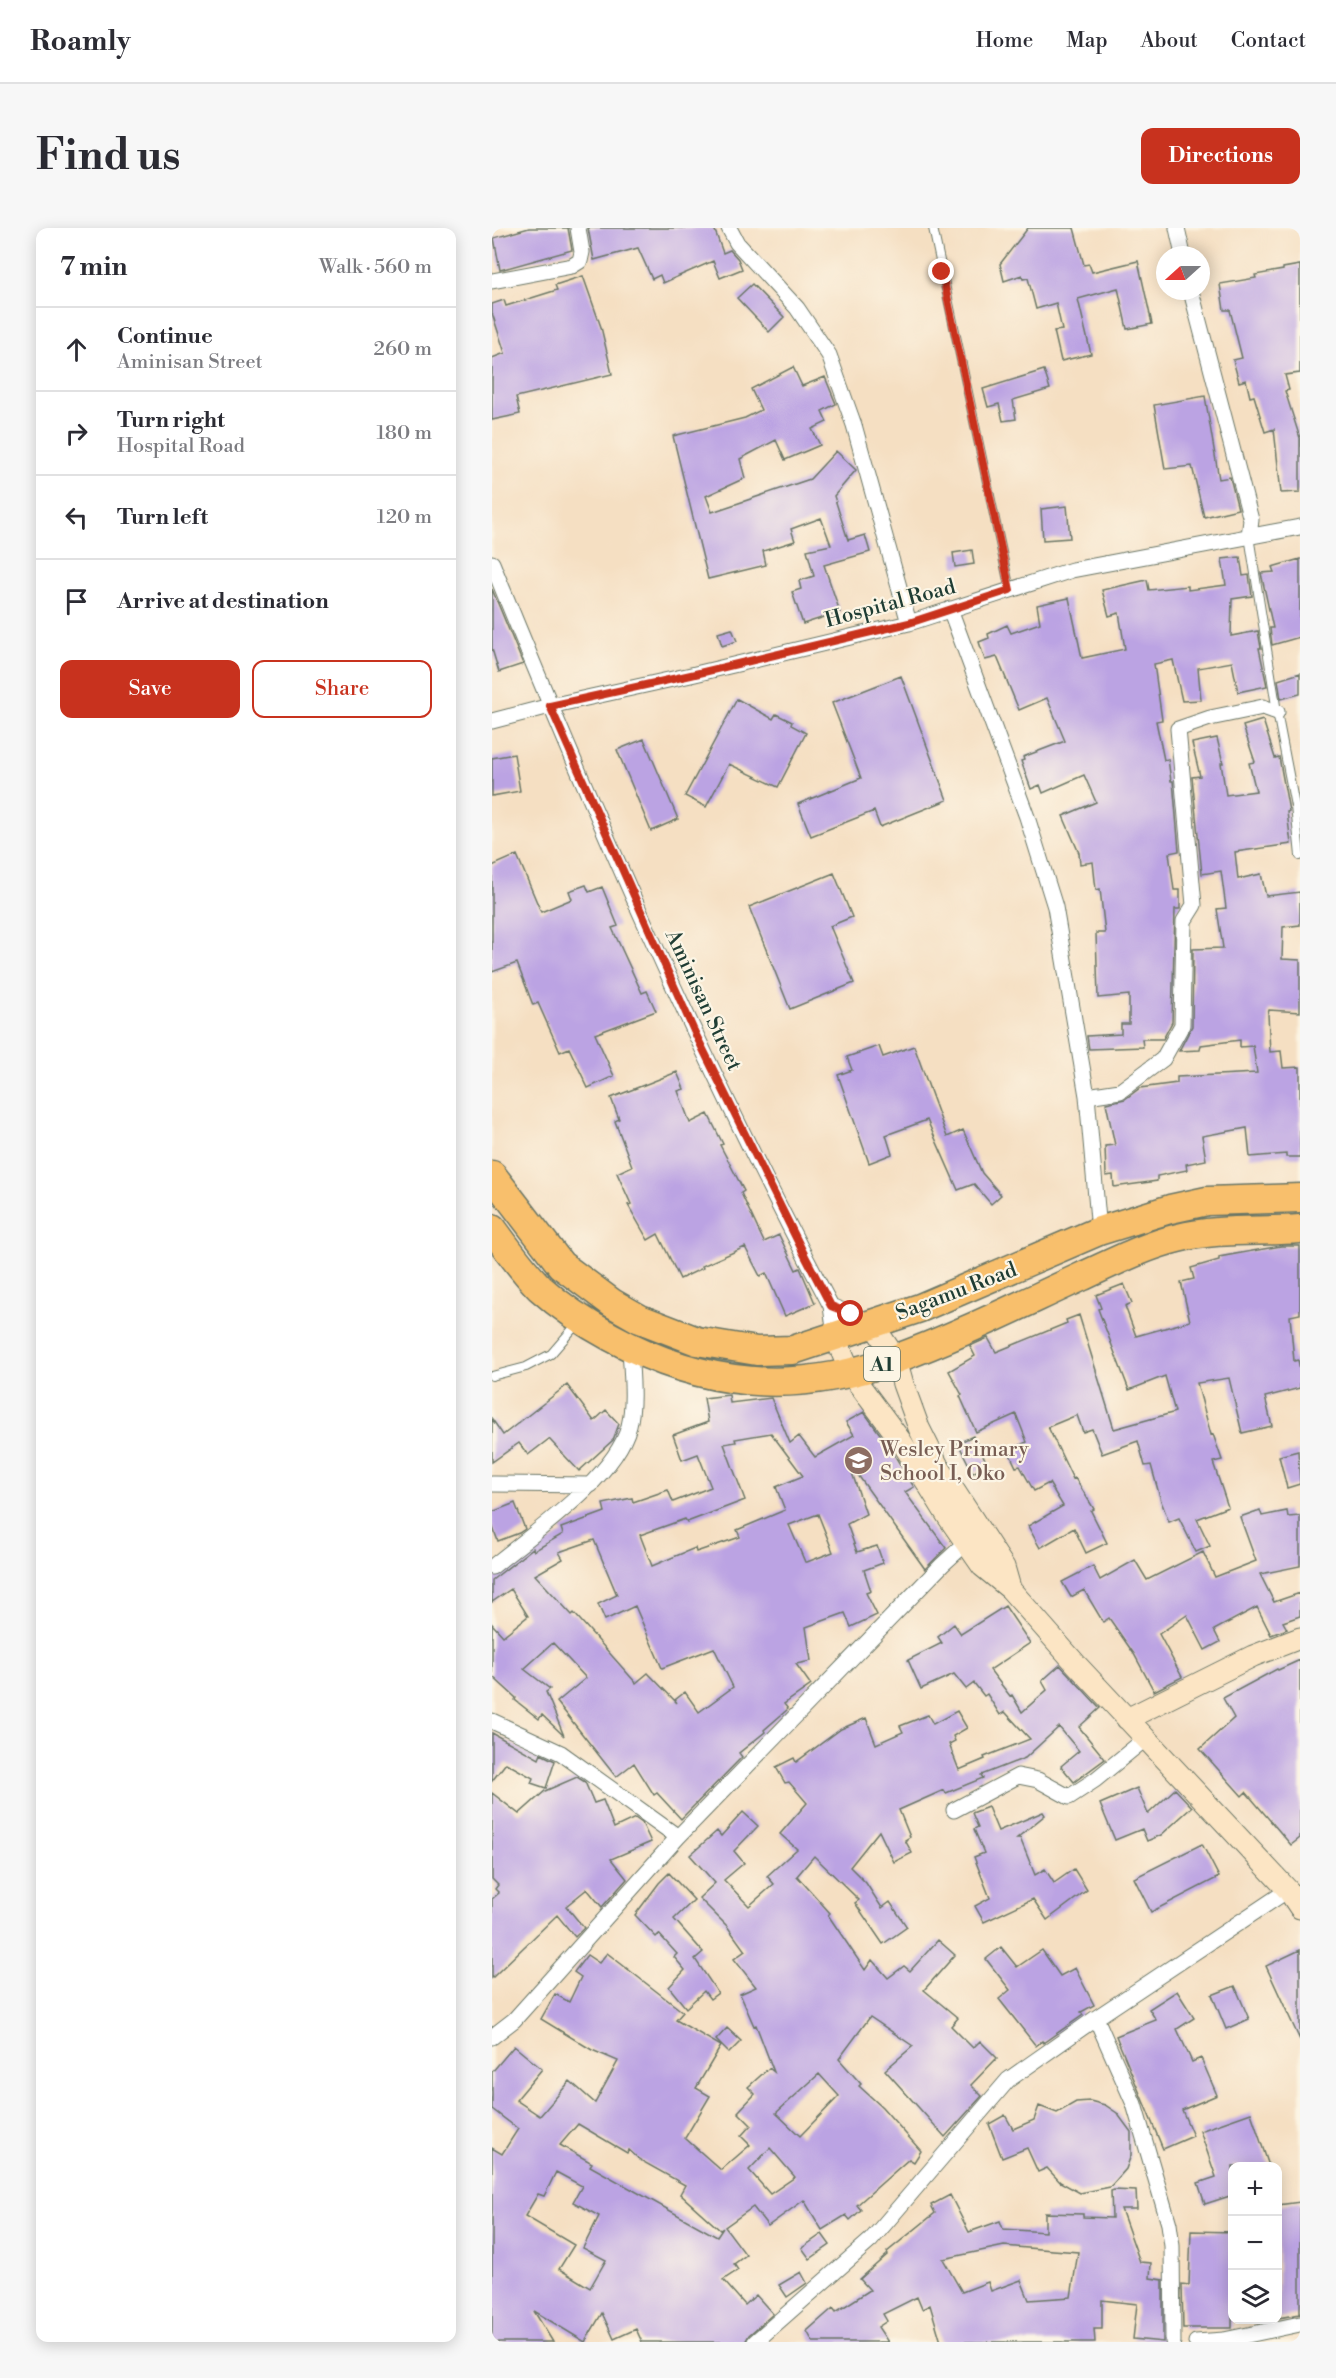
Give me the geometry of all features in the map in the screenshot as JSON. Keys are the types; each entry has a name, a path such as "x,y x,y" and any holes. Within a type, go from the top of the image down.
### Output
{"highway":[{"name":"Sagamu Road","path":"492,1175 561,1265 596,1292 640,1319 697,1341 757,1351 793,1350 920,1308 1099,1232 1170,1209 1207,1201 1300,1198"},
{"name":"Sagamu Road","path":"492,1228 540,1287 580,1321 630,1347 688,1370 756,1382 851,1374 896,1359 1099,1269 1177,1238 1210,1232 1300,1229"}],"main road":[{"path":"872,1323 896,1359 919,1428 937,1464 1004,1567 1010,1589"},
{"path":"835,1336 851,1374 901,1441 982,1566 1010,1589 1145,1739 1288,1890 1300,1908"},
{"path":"1127,1719 1254,1656 1300,1638"}],"street":[{"path":"492,281 572,266 580,261 582,252 578,228"},
{"path":"729,228 737,243 797,309 829,355 854,425 909,623"},
{"path":"1177,228 1181,246"},
{"path":"1193,300 1251,520 1249,536"},
{"name":"Hospital Road","path":"492,722 550,706 909,623 1071,570 1300,527"},
{"name":"Aminisan Street","path":"492,563 550,706 694,1031 831,1306 835,1336"},
{"path":"950,609 1027,817 1055,907 1087,1096 1099,1232"},
{"path":"1087,1096 1120,1091 1138,1078 1163,1059 1182,1025 1184,921 1194,905 1178,729 1210,718 1263,707 1277,712"},
{"path":"831,1306 872,1323"},
{"path":"492,1567 591,1485 620,1449 629,1426 630,1347"},
{"path":"492,1484 591,1485"},
{"path":"492,2037 514,2020 678,1837 966,1543"},
{"path":"492,1721 561,1753 678,1837"},
{"path":"954,1810 1017,1776 1038,1780 1069,1797 1095,1780 1145,1739"},
{"path":"755,2342 871,2240 1008,2080 1096,2018 1288,1890"},
{"path":"1096,2018 1134,2104 1169,2224 1172,2246 1173,2342"},
{"path":"1196,2342 1224,2340 1297,2325 1295,2342"}],"lane":[{"path":"933,228 1010,590"},
{"path":"1249,536 1277,712 1295,806 1300,856"},
{"path":"492,1376 526,1367 551,1354 580,1321"}],"building":[{"path":"529,228 568,228 572,250 500,270 494,238"},
{"path":"588,228 714,228 723,253 730,250 738,259 742,269 720,278 713,261 663,283 660,275 652,279 638,248 594,260"},
{"path":"1028,228 1074,228 1084,265 1089,264 1092,272 1138,261 1152,324 1127,329 1118,288 1078,299 1091,354 1061,361 1054,331 1062,330 1056,303 1036,309 1028,278 1023,279 1022,275 1004,281 1000,264"},
{"path":"1300,265 1300,373 1285,375 1289,390 1285,391 1300,438 1300,492 1281,493 1274,429 1265,432 1254,396 1250,397 1246,380 1239,382 1233,360 1242,358 1230,310 1224,310 1220,284 1256,278 1255,275"},
{"path":"583,276 601,327 612,374 516,397 520,414 492,420 492,358 505,353 492,313 492,304 504,300 506,306 557,290 555,285"},
{"path":"752,284 784,317 769,332 737,298"},
{"path":"793,367 802,386 825,377 836,404 822,411 827,422 812,429 820,445 785,460 776,440 740,459 745,478 706,496 712,512 810,479 836,451 856,470 834,496 848,540 865,535 870,552 824,565 840,612 803,624 792,592 801,589 799,581 814,576 807,550 831,545 821,518 791,529 795,541 763,551 766,565 708,579 673,436 745,418 761,410 751,389"},
{"path":"1044,370 1050,389 1013,400 1016,419 1003,421 999,404 988,407 983,389"},
{"path":"1205,396 1219,479 1230,477 1238,509 1204,517 1192,466 1165,469 1154,405"},
{"path":"1067,506 1070,538 1043,540 1041,509"},
{"path":"972,550 974,564 955,567 953,553"},
{"path":"1240,557 1243,576 1249,575 1252,596 1232,599 1231,636 1258,631 1267,686 1238,692 1232,662 1198,668 1201,700 1182,701 1173,660 1154,664 1162,720 1156,721 1164,760 1168,759 1171,781 1173,781 1179,851 1169,853 1174,890 1180,890 1180,909 1175,909 1172,1022 1163,1039 1142,1039 1143,1047 1089,1049 1087,1036 1121,1034 1121,1024 1129,1024 1129,995 1098,998 1096,933 1105,933 1100,889 1096,890 1093,862 1080,864 1079,853 1063,816 1096,802 1084,775 1043,793 1040,785 1031,789 1021,761 1024,760 1023,757 1065,741 1047,698 1019,710 997,657 985,660 979,642 989,638 988,634 1007,625 1011,633 1040,623 1037,605 1069,598 1082,658 1125,649 1119,613 1109,616 1102,590 1147,580 1149,590 1188,586 1188,590 1226,585 1222,559"},
{"path":"1300,559 1300,637 1272,645 1270,628 1273,628 1261,573 1274,572 1272,567"},
{"path":"492,589 523,664 499,672 492,649"},
{"path":"732,629 737,641 722,646 718,633"},
{"path":"1300,673 1300,694 1281,699 1278,680"},
{"path":"901,676 947,800 880,827 874,811 811,836 798,804 861,778 832,703"},
{"path":"737,699 773,719 776,714 792,722 791,725 806,733 778,787 729,764 706,807 685,796"},
{"path":"1263,720 1275,758 1279,757 1289,811 1287,812 1291,844 1235,852 1238,879 1261,874 1266,896 1300,892 1300,925 1283,927 1282,959 1300,960 1300,1012 1269,1010 1268,1014 1270,1052 1281,1051 1283,1068 1300,1067 1300,1157 1286,1157 1286,1154 1250,1157 1247,1128 1202,1136 1206,1160 1186,1164 1187,1170 1157,1176 1157,1181 1114,1187 1113,1175 1106,1176 1105,1146 1115,1145 1106,1103 1125,1099 1140,1088 1177,1083 1177,1077 1257,1073 1253,1046 1240,1047 1240,1040 1201,1045 1200,1050 1179,1051 1192,1026 1193,949 1223,948 1217,909 1226,908 1221,871 1202,874 1192,777 1200,776 1192,743 1217,738 1223,763 1221,763 1226,795 1256,791 1249,763 1255,762 1243,726"},
{"path":"644,739 678,819 651,831 617,750"},
{"path":"514,754 520,791 492,796 492,758"},
{"path":"517,855 541,912 572,899 569,891 586,885 589,892 602,887 618,926 612,928 642,993 647,991 656,1011 595,1034 614,1076 588,1088 569,1048 560,1052 538,1003 533,1005 517,963 492,972 492,866"},
{"path":"834,873 852,917 830,926 854,983 790,1009 749,907"},
{"path":"879,1046 883,1057 914,1046 947,1137 963,1130 982,1173 1001,1195 991,1204 974,1184 958,1190 927,1120 886,1135 892,1154 869,1163 838,1075 852,1070 847,1057"},
{"path":"677,1072 684,1089 678,1091 690,1123 708,1114 723,1144 720,1145 744,1191 741,1193 764,1242 779,1235 796,1270 800,1268 815,1303 785,1316 766,1273 760,1276 745,1247 702,1266 703,1268 680,1279 658,1234 648,1240 628,1205 631,1204 617,1173 632,1166 615,1121 619,1119 611,1098"},
{"path":"1281,1246 1300,1246 1300,1314 1290,1316 1294,1361 1298,1360 1300,1369 1300,1388 1265,1397 1272,1426 1242,1433 1229,1378 1197,1383 1211,1435 1213,1434 1222,1460 1213,1462 1228,1507 1197,1519 1210,1546 1196,1552 1179,1518 1169,1522 1151,1465 1145,1466 1138,1441 1102,1454 1092,1429 1083,1432 1077,1415 1048,1427 1073,1479 1075,1478 1094,1509 1091,1511 1107,1543 1086,1553 1074,1528 1040,1548 1028,1526 1063,1506 1049,1483 1034,1491 1020,1466 1016,1467 1008,1450 1027,1442 1016,1414 976,1432 960,1396 962,1395 949,1371 975,1356 970,1346 988,1338 996,1352 1067,1323 1066,1320 1079,1315 1114,1429 1175,1412 1165,1376 1129,1390 1098,1309 1101,1308 1096,1295 1124,1284 1132,1303 1125,1306 1136,1336 1190,1321 1181,1282 1194,1279 1191,1268 1219,1260 1219,1257"},
{"path":"567,1385 594,1421 606,1410 619,1424 613,1440 579,1471 549,1439 528,1455 519,1443 492,1462 492,1419 503,1435"},
{"path":"729,1395 730,1403 771,1398 790,1443 799,1436 815,1457 854,1435 846,1422 864,1412 914,1487 905,1492 946,1548 925,1569 848,1461 866,1514 847,1524 857,1552 877,1546 883,1563 864,1570 871,1591 866,1593 877,1615 851,1627 845,1613 806,1627 811,1661 796,1664 811,1685 784,1704 788,1709 739,1753 742,1757 681,1819 657,1793 654,1795 634,1763 616,1777 557,1702 586,1678 553,1643 524,1669 550,1689 546,1692 564,1736 542,1715 539,1719 515,1700 516,1698 492,1676 492,1624 503,1636 528,1616 511,1589 492,1602 492,1580 533,1548 534,1551 563,1534 561,1528 605,1512 603,1504 632,1498 633,1502 668,1490 673,1502 711,1487 698,1454 682,1460 673,1435 708,1422 704,1398","holes":["771,1433 803,1476 776,1487 785,1510 737,1530 740,1537 696,1552 695,1548 652,1566 640,1535 685,1519 687,1522 745,1500 724,1444 736,1442 735,1439","818,1514 833,1552 805,1562 789,1525","594,1540 617,1595 598,1604 605,1620 635,1606 662,1668 714,1648 733,1687 699,1712 685,1692 675,1700 677,1703 648,1673 636,1683 574,1613 572,1615 535,1575 563,1559 559,1552"]},
{"path":"973,1436 988,1465 973,1473 958,1443"},
{"path":"1298,1451 1300,1484 1287,1488 1279,1456"},
{"path":"515,1503 525,1529 498,1541 492,1525 492,1512"},
{"path":"1260,1510 1262,1516 1287,1511 1288,1517 1300,1516 1300,1566 1260,1574 1274,1602 1300,1593 1300,1616 1283,1622 1287,1629 1271,1635 1257,1607 1214,1630 1220,1642 1205,1650 1187,1615 1159,1634 1182,1677 1154,1691 1134,1654 1109,1618 1103,1622 1084,1590 1071,1597 1062,1582 1093,1566 1100,1580 1135,1560 1147,1580 1203,1552 1215,1577 1256,1561 1240,1517"},
{"path":"1005,1606 1030,1643 990,1670 1010,1696 1012,1695 1022,1712 1047,1690 1042,1681 1060,1665 1100,1708 1079,1727 1105,1759 1074,1782 1061,1766 1079,1751 1059,1727 1025,1758 981,1775 983,1778 946,1793 944,1790 899,1810 910,1837 905,1840 912,1853 894,1862 879,1831 850,1867 866,1883 882,1908 890,1902 907,1927 883,1944 855,1903 859,1900 814,1856 797,1876 830,1913 828,1915 865,1970 872,1960 888,1978 904,1966 910,1971 938,1940 955,1955 924,1990 958,2018 951,2026 973,2048 980,2041 997,2058 971,2085 982,2096 945,2137 885,2070 913,2046 870,2017 839,2059 861,2084 859,2086 882,2107 921,2151 914,2162 909,2159 857,2205 861,2210 850,2220 846,2215 822,2230 804,2200 768,2226 753,2207 725,2227 746,2255 734,2264 738,2270 723,2280 745,2305 756,2295 773,2314 749,2335 745,2342 642,2342 636,2329 614,2339 602,2313 585,2342 534,2311 553,2342 492,2342 492,2148 502,2154 518,2129 492,2109 492,2072 514,2046 542,2069 516,2100 540,2116 570,2081 595,2103 618,2061 592,2050 541,2019 555,1994 569,2002 581,1977 574,1972 587,1955 599,1963 607,1953 683,2012 676,2020 721,2046 696,2088 710,2096 685,2138 721,2170 750,2145 741,2136 751,2125 738,2112 755,2094 748,2087 769,2068 774,2072 756,2025 754,2026 740,1994 756,1987 734,1959 745,1951 727,1926 699,1898 715,1883 690,1855 717,1831 721,1836 743,1812 758,1826 734,1851 744,1863 724,1880 749,1906 774,1884 767,1876 797,1849 780,1834 807,1803 789,1782 785,1783 776,1767 794,1758 796,1762 841,1729 866,1718 876,1744 903,1732 900,1726 928,1715 933,1724 957,1711 967,1728 953,1736 955,1741 949,1744 959,1770 985,1759 984,1757 1030,1739 1005,1712 1000,1715 987,1694 984,1696 974,1683 966,1689 954,1674 921,1689 908,1660 942,1643 938,1637 954,1624 961,1634","holes":["819,2074 839,2096 800,2136 776,2113","578,2124 627,2153 629,2150 640,2160 685,2185 680,2194 720,2230 723,2228 717,2237 590,2166 592,2163 560,2145","770,2148 795,2177 770,2194 749,2170","556,2172 582,2186 573,2202 599,2216 583,2248 606,2260 590,2288 559,2269 574,2245 525,2216 538,2194 544,2196"]},
{"path":"1300,1660 1300,1838 1291,1845 1246,1792 1242,1796 1200,1749 1234,1718 1223,1698 1277,1669"},
{"path":"492,1733 539,1759 541,1754 555,1761 546,1788 531,1783 533,1778 506,1763 492,1781"},
{"path":"577,1777 585,1782 594,1803 603,1800 614,1828 635,1818 642,1823 651,1842 611,1859 627,1879 602,1907 587,1889 566,1906 584,1928 575,1937 557,1915 492,1978 492,1899 499,1893 495,1889 498,1885 492,1879 492,1793 519,1814 545,1791"},
{"path":"1137,1788 1148,1814 1175,1789 1192,1807 1161,1835 1147,1841 1142,1829 1115,1840 1100,1804"},
{"path":"988,1807 998,1831 1043,1812 1045,1815 1017,1838 1020,1838 1035,1875 1045,1869 1054,1883 1074,1869 1087,1890 1047,1920 1033,1899 984,1922 975,1906 990,1898 974,1857 984,1853 974,1829 978,1827 972,1813"},
{"path":"1202,1844 1219,1877 1151,1912 1134,1878"},
{"path":"669,1873 694,1900 674,1919 703,1952 695,1959 718,1993 710,1999 704,1991 686,2008 669,1987 685,1970 674,1957 677,1954 659,1934 656,1937 635,1915"},
{"path":"1001,1947 1017,1967 1042,1950 1060,1976 1075,1968 1094,2005 1081,2012 1083,2015 1036,2046 999,1999 1010,1990 986,1959"},
{"path":"1300,1950 1300,2040 1266,1966"},
{"path":"1235,1986 1249,2019 1226,2029 1212,1995"},
{"path":"1177,1991 1194,2018 1177,2029 1192,2062 1201,2058 1217,2095 1182,2110 1193,2136 1163,2149 1116,2036 1156,2020 1149,2009"},
{"path":"727,2028 741,2041 729,2053 716,2040"},
{"path":"1090,2101 1105,2105 1117,2113 1131,2132 1131,2155 1126,2169 1110,2187 1080,2193 1060,2182 1047,2168 1038,2172 1027,2148 1002,2158 989,2124 1005,2115 1013,2129 1034,2120 1039,2106 1057,2113 1076,2102"},
{"path":"1251,2113 1268,2162 1228,2162 1228,2197 1205,2204 1198,2183 1216,2177 1200,2131"},
{"path":"1111,2191 1136,2191 1137,2209 1121,2209 1140,2262 1151,2263 1150,2278 1163,2280 1163,2342 1133,2339 1137,2304 1102,2300 1102,2329 1094,2329 1095,2342 941,2342 930,2305 922,2309 917,2297 883,2314 887,2321 878,2327 888,2342 813,2342 807,2331 833,2308 836,2312 870,2290 860,2279 888,2254 887,2252 935,2213 931,2205 950,2195 969,2232 1000,2221 1003,2229 1045,2232 1045,2213 1083,2214 1083,2217 1112,2218","holes":["1004,2246 1078,2252 1071,2297 1029,2300 1021,2280 991,2291 988,2282 962,2292 943,2259"]},
{"path":"1300,2202 1300,2314 1282,2317 1282,2216 1282,2204"},
{"path":"1191,2231 1228,2232 1228,2324 1232,2324 1232,2328 1183,2328 1182,2284 1189,2285"},
{"path":"822,2234 830,2245 810,2259 802,2248"},
{"path":"801,2272 807,2283 787,2297 779,2285"}],"place":[{"name":"Wesley Primary School I, Oko","path":"859,1461"}],"route":[{"path":"851,1314 831,1306 806,1258 694,1031 614,855 550,706 909,623 1010,590 942,272"}]}
